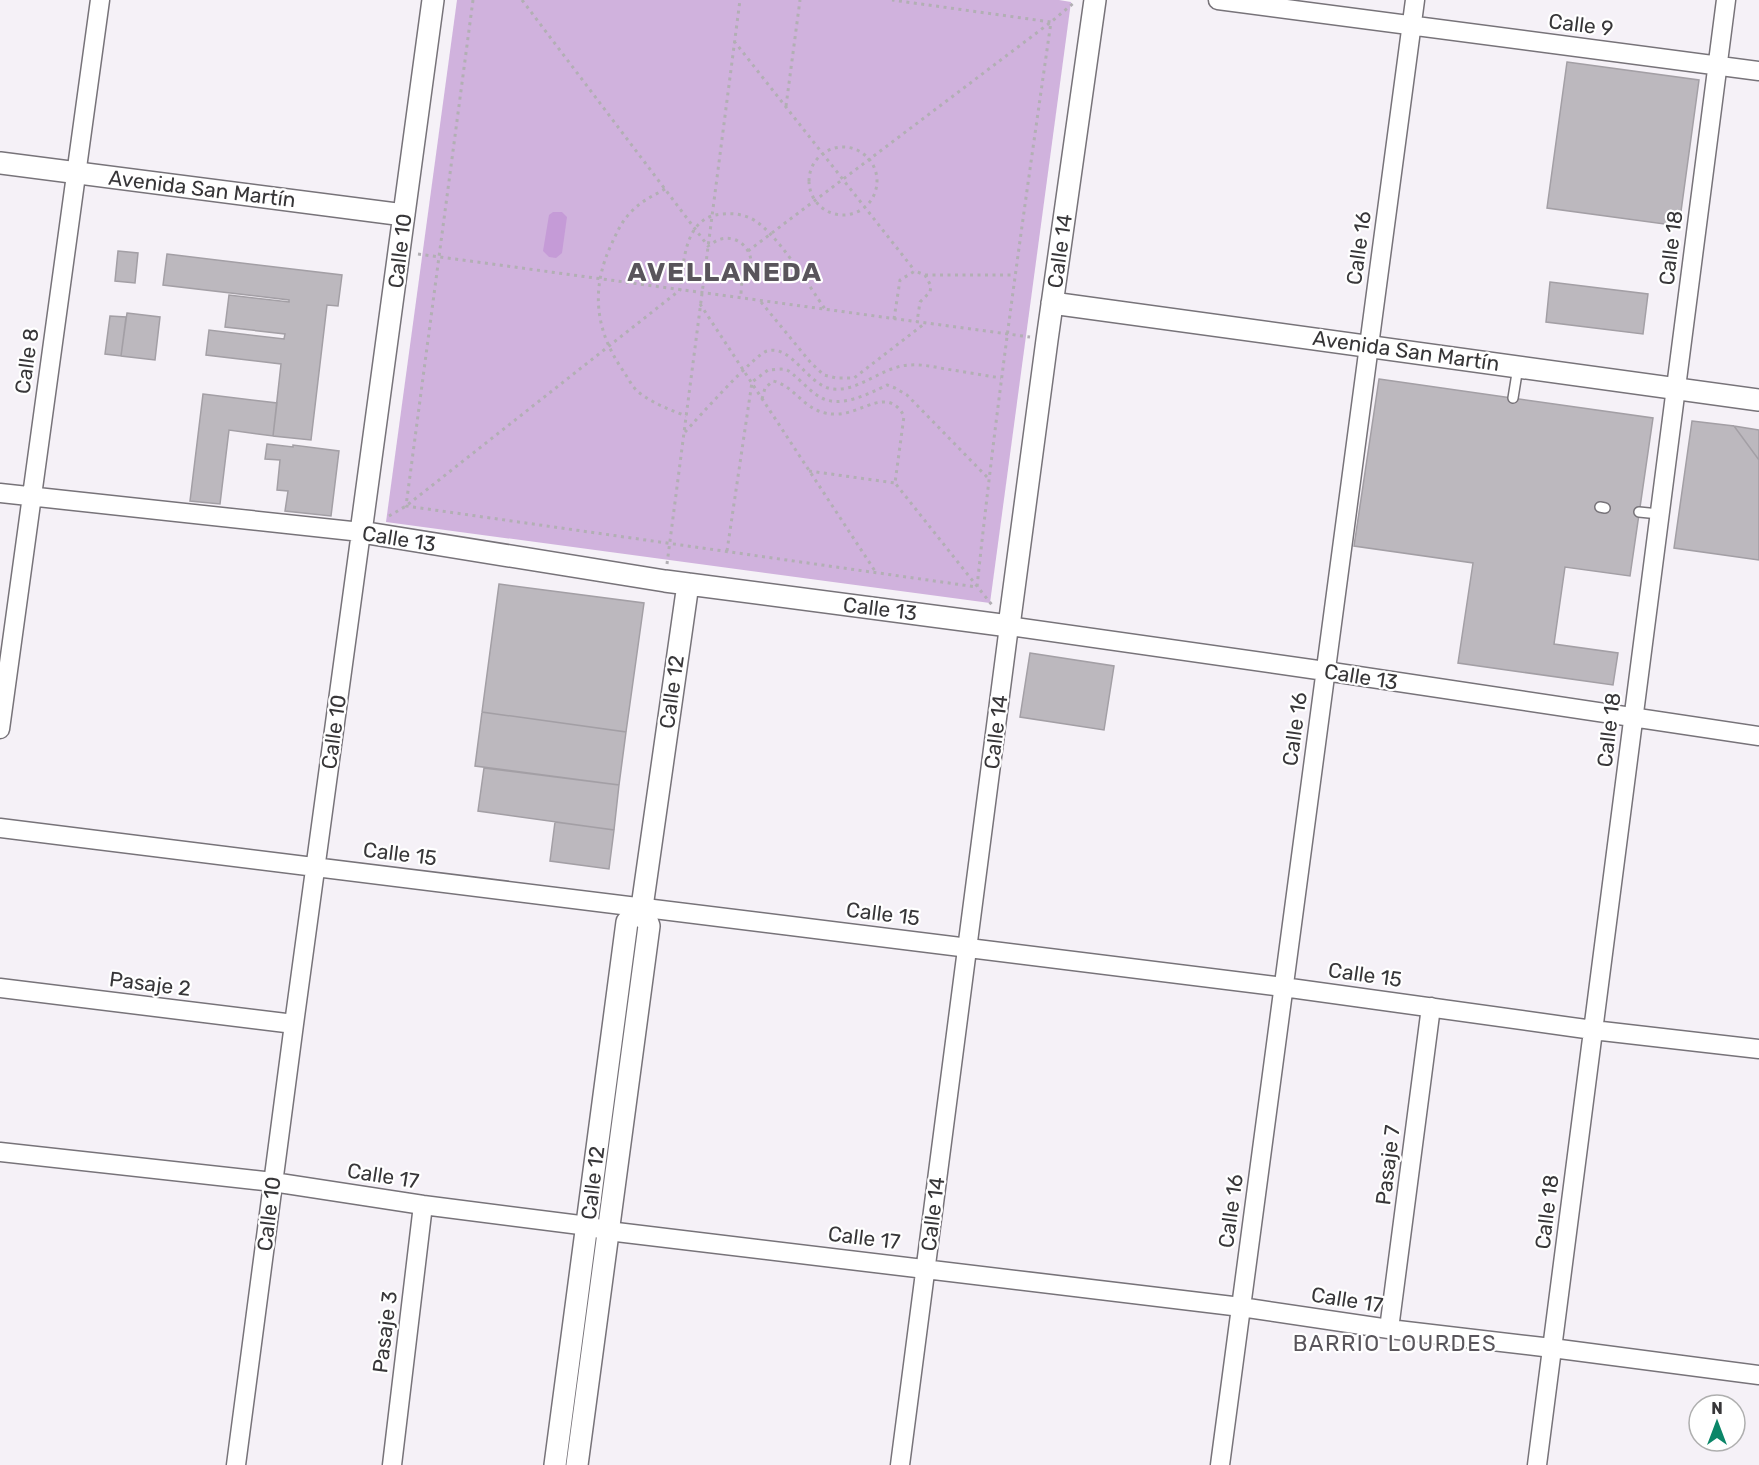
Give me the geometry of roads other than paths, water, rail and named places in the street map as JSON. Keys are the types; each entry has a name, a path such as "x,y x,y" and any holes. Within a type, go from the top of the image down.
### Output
{"street":[{"name":"Calle 8","path":"0,729 4,666 32,496 100,0"},
{"name":"Calle 10","path":"236,1465 433,0"},
{"name":"Calle 14","path":"900,1465 1047,340 1095,0"},
{"name":"Calle 9","path":"1218,0 1759,71"},
{"name":"Calle 16","path":"1220,1465 1415,0"},
{"name":"Calle 18","path":"1537,1465 1726,0"},
{"name":"Avenida San Martín","path":"0,163 404,215"},
{"name":"Avenida San Martín","path":"1053,303 1759,400"},
{"name":"Calle 13","path":"0,492 361,532 664,581 1010,626 1759,736"},
{"name":"Calle 12","path":"577,1465 627,922 642,907 688,584"},
{"name":"Calle 15","path":"0,828 1283,987 1593,1030 1759,1049"},
{"name":"Pasaje 2","path":"0,988 294,1024"},
{"name":"Pasaje 7","path":"1389,1329 1431,1007"},
{"name":"Calle 17","path":"0,1152 273,1182 598,1228 1241,1307 1389,1329 1759,1376"},
{"name":"Pasaje 3","path":"392,1465 423,1205"},
{"name":"Calle 12","path":"555,1465 598,1228"}],"lane":[{"path":"1513,398 1518,367"},
{"path":"1639,512 1659,514"}],"district":[{"name":"AVELLANEDA","path":"725,272"},
{"name":"BARRIO LOURDES","path":"1395,1343"}]}
